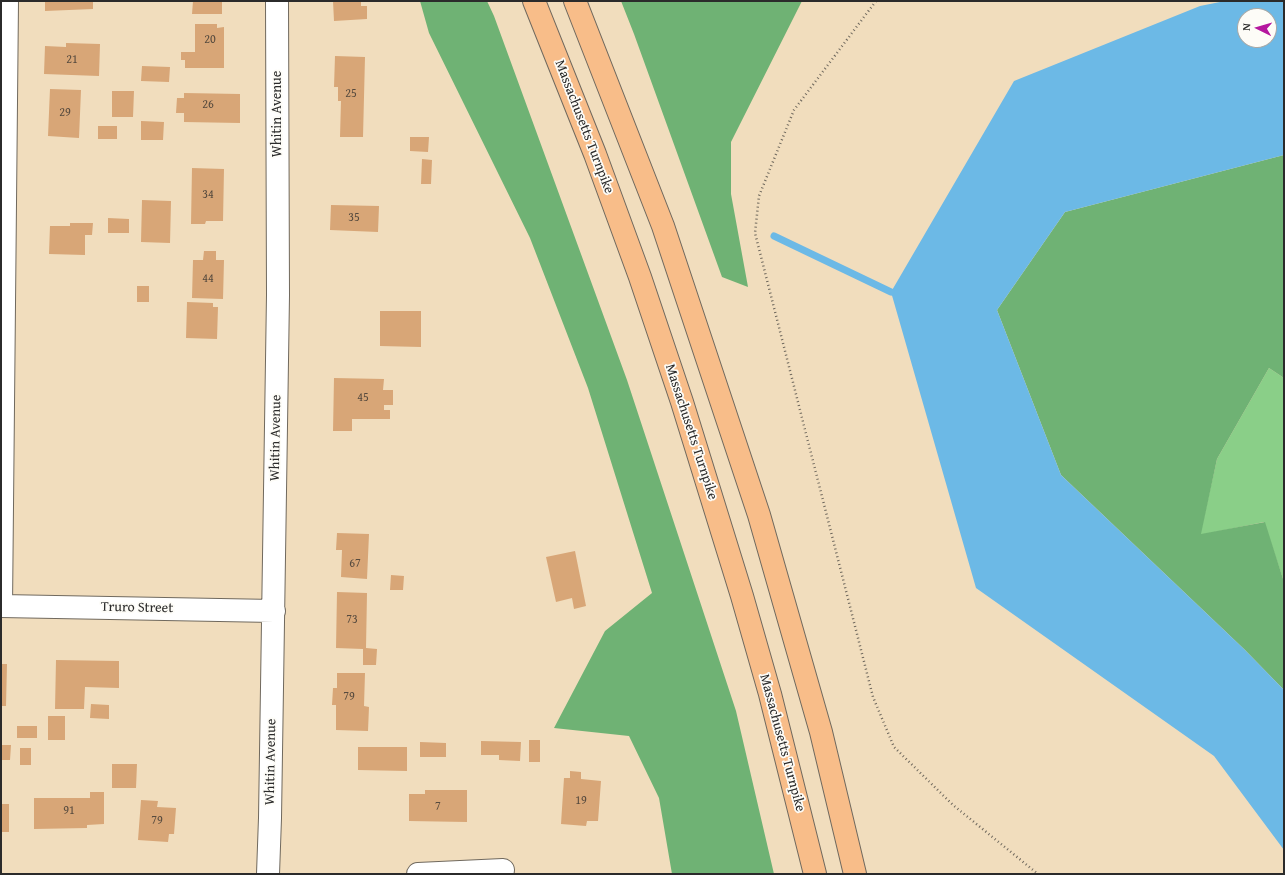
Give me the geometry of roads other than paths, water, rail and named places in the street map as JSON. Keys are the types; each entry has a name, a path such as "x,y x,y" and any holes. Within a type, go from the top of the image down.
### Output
{"highway":[{"name":"Massachusetts Turnpike","path":"534,1 598,161 640,277 685,410 766,679 815,874"},
{"path":"575,1 663,226 759,515 821,732 855,874"}],"street":[{"path":"1,606 7,1"},
{"name":"Whitin Avenue","path":"268,874 274,611 278,295 277,1"},
{"name":"Truro Street","path":"1,606 274,611"},
{"path":"418,874 503,870"}],"water":[{"path":"1225,1 1284,1 1284,155 1065,212 997,310 1061,475 1245,650 1284,690 1284,850 1214,756 976,588 891,292 1014,81 1200,6"}],"waterway":[{"path":"774,236 891,292"}]}
